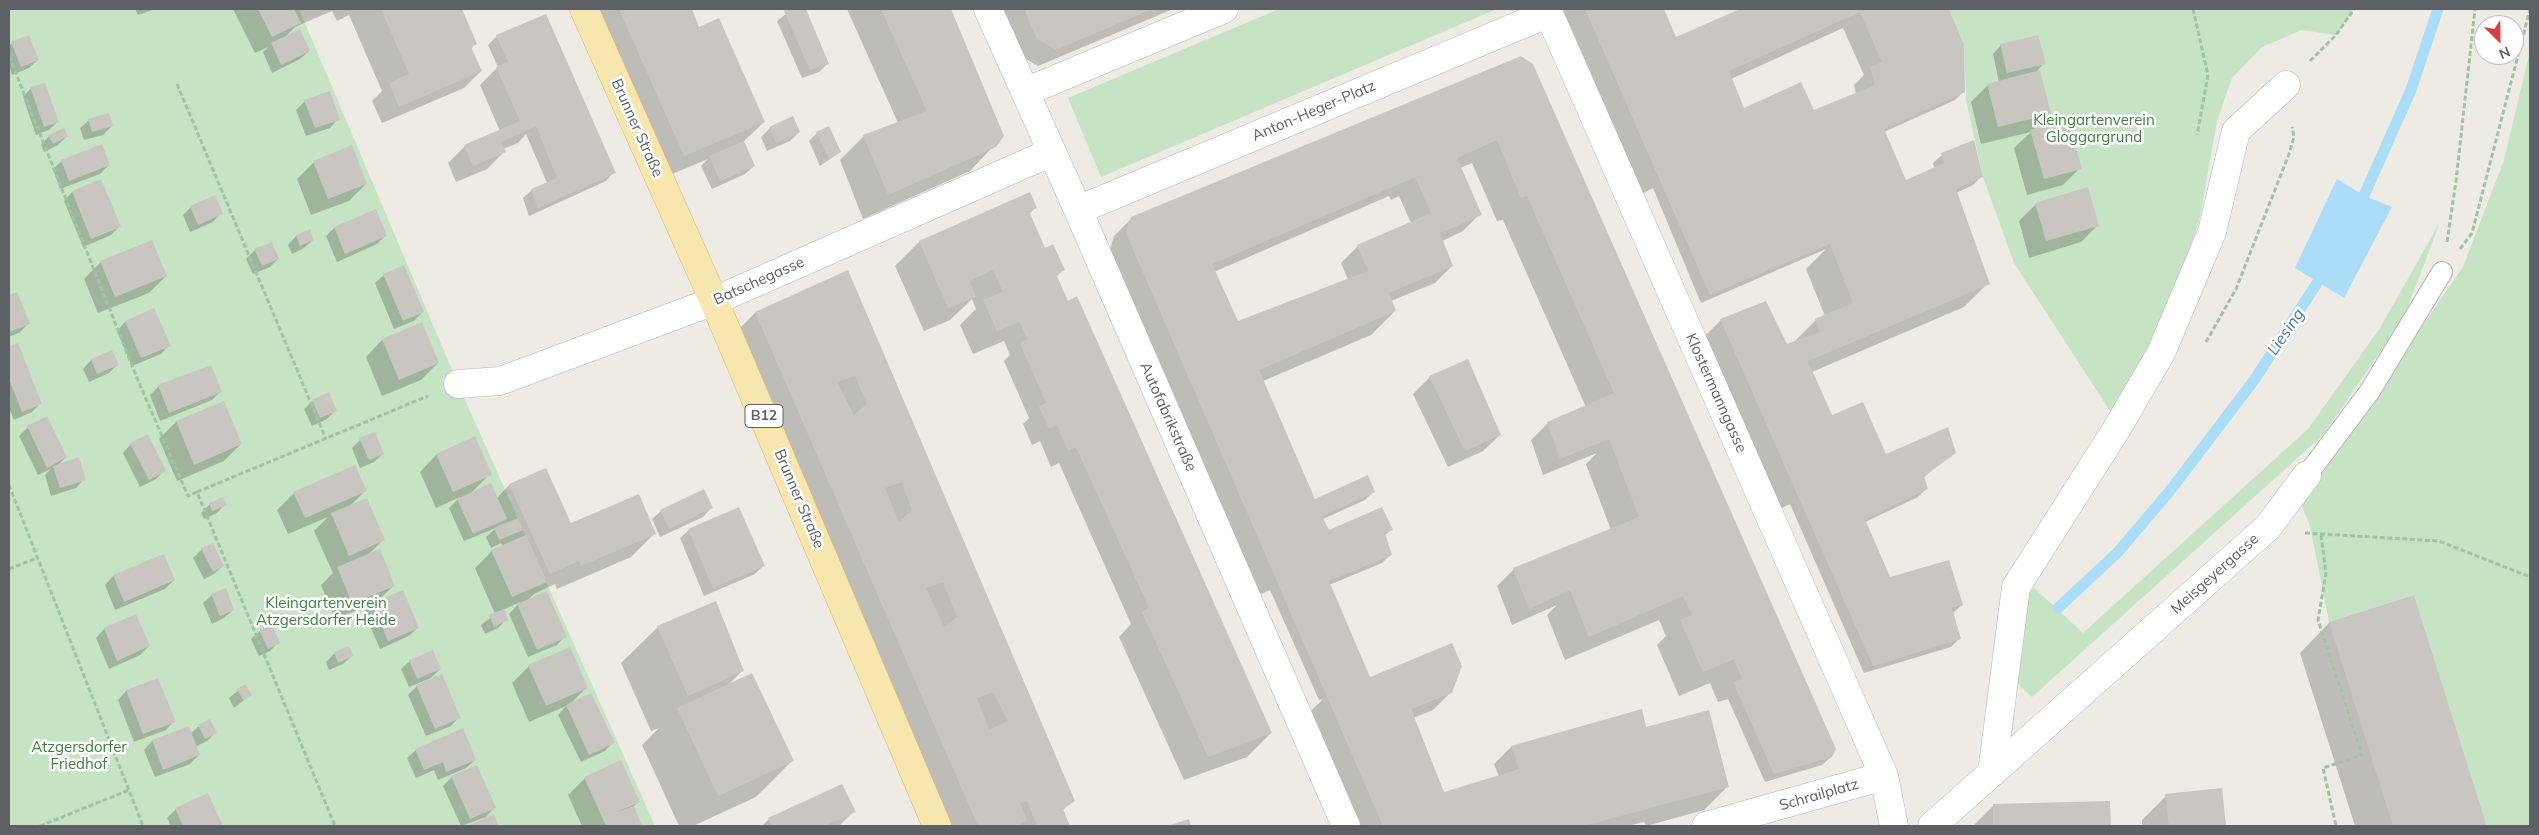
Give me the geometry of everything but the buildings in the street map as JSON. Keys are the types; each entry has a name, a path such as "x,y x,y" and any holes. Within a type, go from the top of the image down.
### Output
{"main road":[{"name":"Brunner Straße","path":"584,9 714,301 937,826"}],"street":[{"name":"Autofabrikstraße","path":"988,9 1078,210 1346,826"},
{"path":"1025,92 1224,9"},
{"name":"Anton-Heger-Platz","path":"1078,210 1548,11"},
{"name":"Klostermanngasse","path":"1548,11 1884,776"},
{"path":"1992,773 2016,587 2116,430 2161,354 2212,232 2236,131 2286,85"},
{"name":"Batschegasse","path":"458,384 500,381 714,301 1052,152"},
{"name":"Meisgeyergasse","path":"1932,826 2268,527 2307,475"},
{"path":"1884,776 1894,826"},
{"name":"Schrailplatz","path":"1706,826 1884,776"}],"lane":[{"name":"Meisgeyergasse","path":"2307,475 2370,391 2442,272"}],"path":[{"path":"2193,9 2208,75 2196,143"},
{"path":"2286,85 2336,36 2354,9"},
{"path":"2442,272 2456,181 2475,9"},
{"path":"2442,272 2472,234 2530,9"},
{"path":"9,56 137,378 188,496 458,384"},
{"path":"177,84 326,438"},
{"path":"9,486 142,826"},
{"path":"198,492 335,826"},
{"path":"2268,527 2321,535 2439,542 2530,577"},
{"path":"2321,535 2326,573 2318,620 2362,755 2323,768 2336,826"},
{"path":"9,569 37,558"},
{"path":"40,826 129,790"}],"green space":[{"name":"Kleingartenverein Atzgersdorfer Heide","path":"9,9 299,9 458,384 655,826 9,826"},
{"path":"1279,9 1497,9 1101,177 1068,98"},
{"name":"Kleingartenverein Gloggargrund","path":"1949,9 2354,9 2336,35 2302,30 2262,47 2232,78 2217,121 2199,222 2160,332 2112,414 2014,263 1983,177 1966,100 1964,44"},
{"path":"2530,51 2530,826 2487,826 2414,595 2329,622 2310,526 2300,502 2463,267 2504,160"},
{"path":"2440,222 2404,317 2323,435 2032,697 2017,683 2022,610 2033,587 2083,633 2308,429 2380,328"}],"water":[{"path":"2337,179 2365,196 2392,207 2344,298 2295,268"}],"waterway":[{"name":"Liesing","path":"2358,209 2411,90 2438,9"},
{"name":"Liesing","path":"2058,608 2118,552 2169,492 2255,379 2326,269"}],"park label":[{"name":"Atzgersdorfer Friedhof","path":"79,756"}]}
